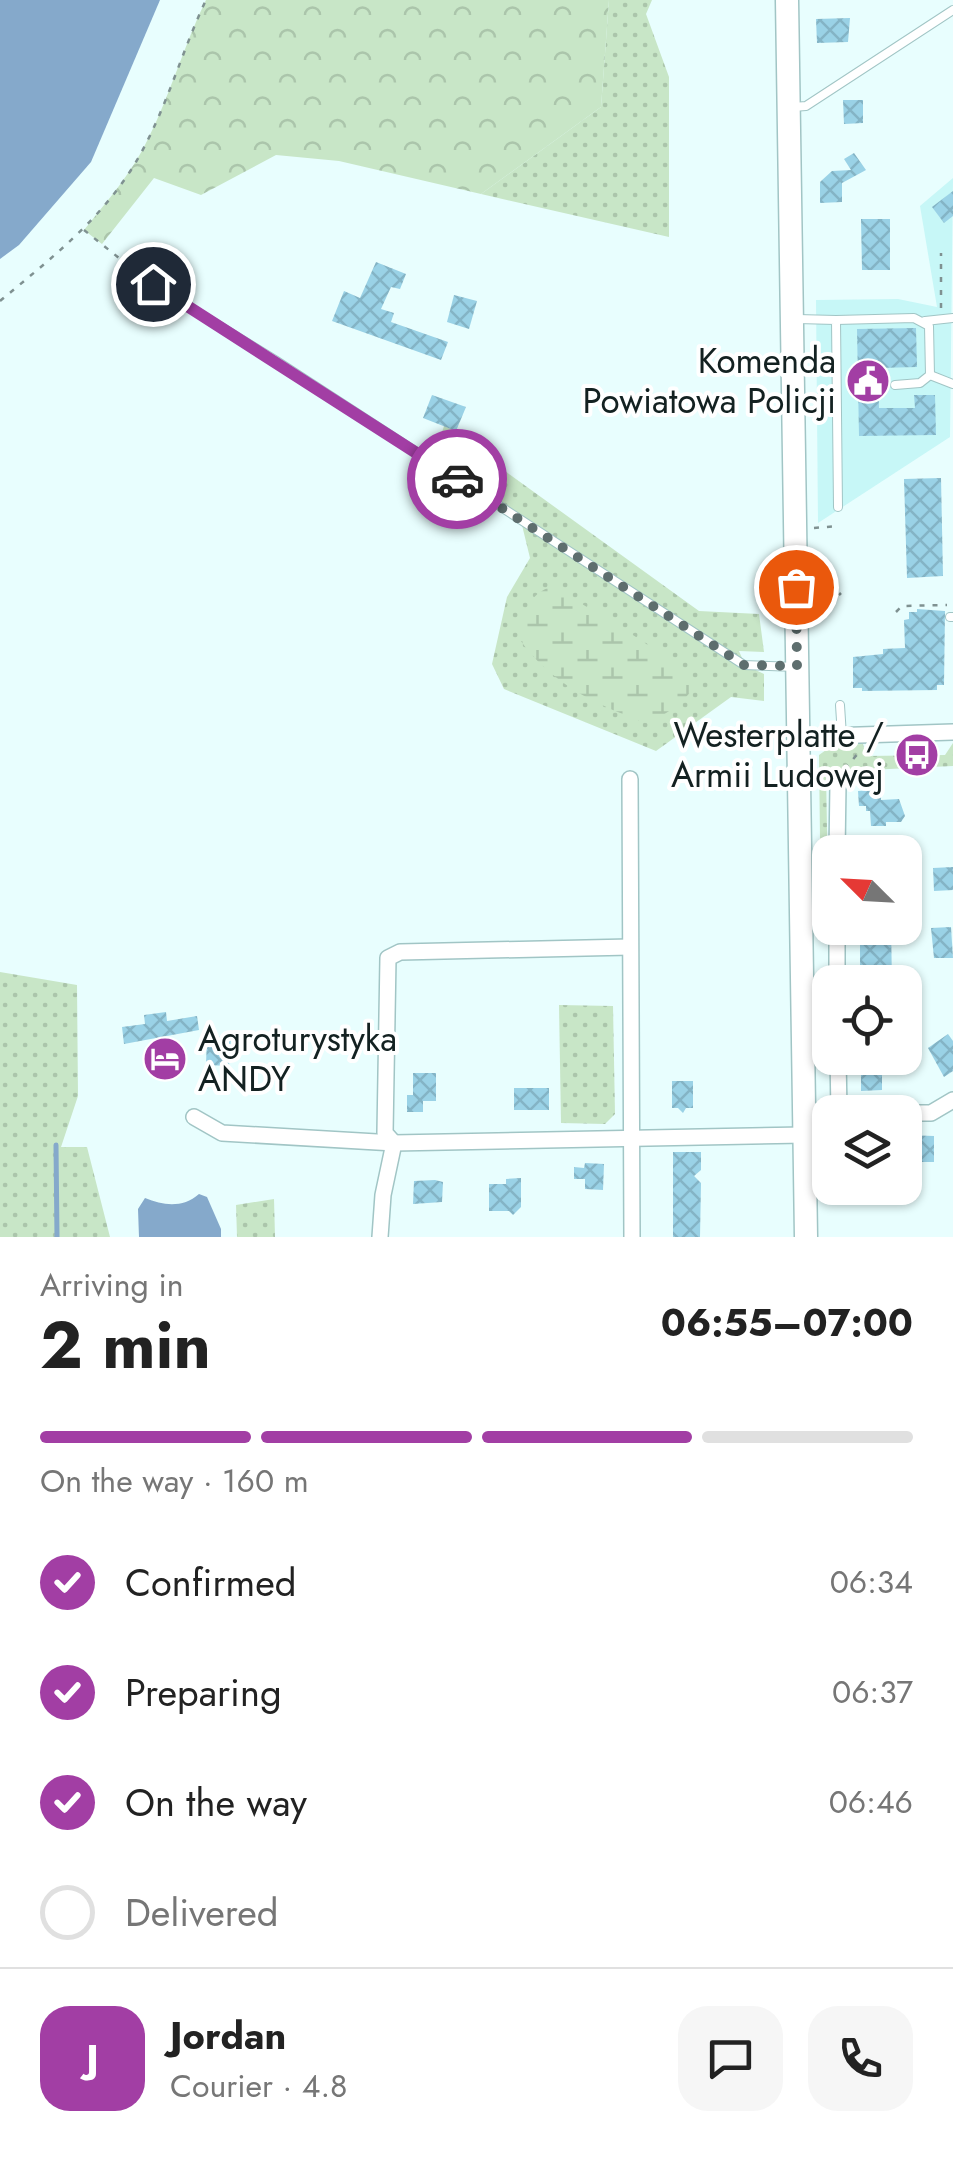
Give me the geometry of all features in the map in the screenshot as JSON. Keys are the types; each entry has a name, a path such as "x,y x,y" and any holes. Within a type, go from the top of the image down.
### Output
{"main road":[{"path":"787,0 806,1237"}],"street":[{"path":"798,736 953,732"},
{"path":"630,779 632,1237"},
{"path":"837,835 838,784"},
{"path":"394,1143 385,1133 388,958 400,952 630,947"},
{"path":"922,1114 931,1114 953,1100"},
{"path":"804,1110 812,1110"},
{"path":"194,1116 222,1134 394,1143 804,1135"},
{"path":"380,1237 383,1195 394,1143"}],"lane":[{"path":"789,108 806,106 953,10"},
{"path":"153,284 744,665 797,666"},
{"path":"792,320 914,318 925,322 953,318"},
{"path":"836,320 838,507"},
{"path":"896,385 920,383 930,375 932,330 925,322"},
{"path":"930,375 953,384"},
{"path":"840,704 842,736"}],"path":[{"path":"0,300 84,230 130,172 149,138 206,0"},
{"path":"84,230 153,284"},
{"path":"940,320 942,253"},
{"path":"808,528 839,526"},
{"path":"823,601 834,600 841,593"},
{"path":"896,612 902,606 950,606"},
{"path":"838,784 844,769 864,746"}],"shaded area":[{"path":"0,0 160,0 91,162 19,245 0,259"},
{"path":"953,178 950,437 818,523 816,300 898,299 937,307 920,206"},
{"path":"199,1194 207,1197 221,1237 139,1237 138,1209 145,1198 173,1204"}],"green space":[{"path":"206,0 609,0 601,107 481,194 339,161 276,155 201,195 154,178 102,244 84,230 142,151"},
{"path":"609,0 652,0 646,14 669,77 669,237 481,194 601,107"},
{"path":"444,426 699,611 759,614 764,652 739,651 745,665 764,674 764,701 731,697 656,751 504,689 492,664 507,597 530,558 521,521 432,463"},
{"path":"547,588 561,592 654,649 672,663 693,689 680,704 649,724 593,701 560,681 518,637 530,603"},
{"path":"953,743 953,766 826,772 827,835 820,835 819,755 833,745 863,744 866,756 945,755"},
{"path":"0,972 77,985 78,1096 61,1147 87,1147 110,1237 0,1237"},
{"path":"559,1005 613,1006 615,1114 605,1124 561,1123"},
{"path":"274,1199 275,1237 237,1237 236,1205"}],"building":[{"path":"850,18 848,42 817,43 816,19"},
{"path":"843,100 863,100 863,123 844,124"},
{"path":"854,153 866,170 842,183 842,202 820,203 820,182 832,171 851,170 844,159"},
{"path":"953,191 953,216 944,223 932,207"},
{"path":"861,219 890,219 890,270 862,270"},
{"path":"376,262 406,274 400,289 391,287 381,309 394,313 391,322 448,342 441,360 332,321 344,291 360,298"},
{"path":"454,295 477,301 469,329 447,322"},
{"name":"Komenda Powiatowa Policji","path":"916,328 917,367 878,368 879,408 915,408 914,395 935,395 936,435 859,436 857,329"},
{"path":"432,395 466,407 456,431 423,418"},
{"path":"941,478 943,576 907,578 904,479"},
{"path":"917,609 945,611 944,685 937,685 937,690 853,688 853,657 905,648 904,620"},
{"path":"881,790 881,800 899,799 905,816 901,822 871,826 870,811 859,806 858,791"},
{"path":"953,867 953,890 934,891 933,868"},
{"path":"951,927 953,958 934,958 931,928"},
{"path":"860,945 891,945 892,965 860,965"},
{"path":"166,1012 167,1021 197,1016 199,1030 124,1044 122,1027 145,1024 144,1015"},
{"path":"948,1034 953,1041 953,1071 944,1077 928,1048"},
{"path":"207,1036 231,1037 229,1066 206,1065"},
{"path":"413,1073 436,1073 436,1101 423,1101 423,1112 407,1112 407,1095 413,1095"},
{"path":"861,1075 882,1075 882,1090 861,1091"},
{"path":"672,1081 693,1081 693,1108 686,1108 683,1113 672,1108"},
{"path":"514,1088 549,1088 549,1110 514,1110"},
{"path":"922,1136 934,1136 934,1162 922,1162"},
{"path":"673,1152 701,1152 701,1170 694,1176 701,1183 700,1237 673,1237"},
{"path":"585,1163 604,1164 603,1190 585,1189 585,1179 574,1179 574,1167 584,1168"},
{"path":"521,1178 521,1207 513,1215 509,1211 489,1211 489,1184 506,1184 506,1179"},
{"path":"414,1181 443,1182 442,1202 413,1204"}],"waterway":[{"path":"56,1145 57,1237"}],"way so far":[{"path":"457,479 744,665 797,666 796,587"}],"place":[{"name":"Komenda Powiatowa Policji","path":"868,381"},
{"name":"Westerplatte / Armii Ludowej","path":"917,755"},
{"name":"Agroturystyka ANDY","path":"165,1059"}],"route":[{"path":"153,284 457,479"}]}
